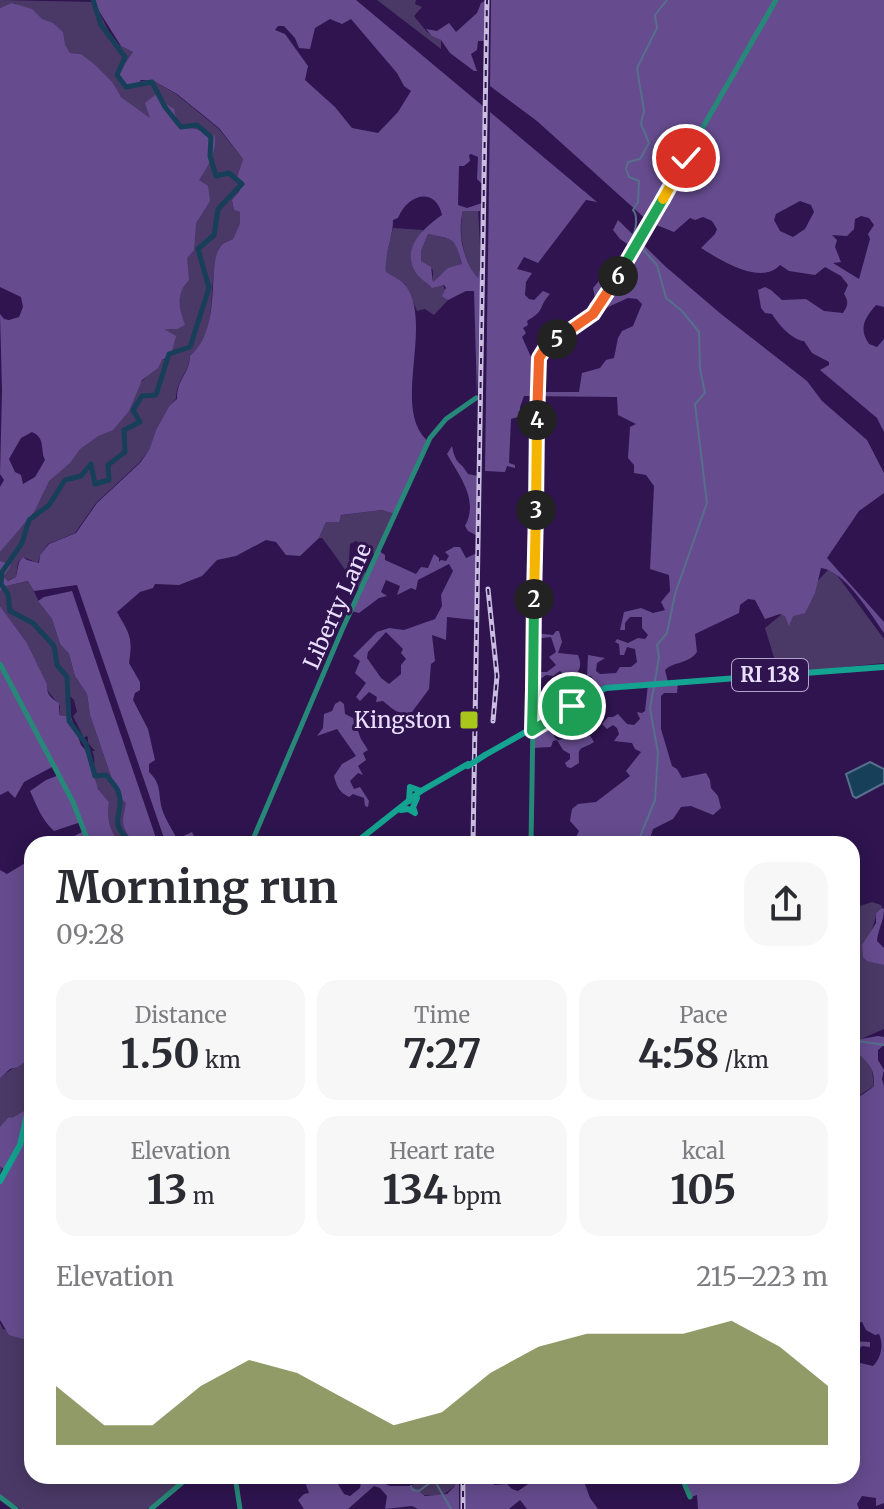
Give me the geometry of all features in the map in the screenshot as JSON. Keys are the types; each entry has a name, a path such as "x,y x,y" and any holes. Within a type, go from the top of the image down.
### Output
{"main road":[{"name":"RI 138","path":"419,794 596,692 613,687 884,667"},
{"path":"365,836 401,810 408,809 415,813 413,807 419,794 410,787 409,801 365,836"},
{"path":"0,1181 20,1145 24,1128"}],"street":[{"path":"531,836 539,358 549,345 593,314 776,0"},
{"name":"Liberty Lane","path":"254,836 347,618 430,438 449,416 476,398"},
{"path":"0,664 73,802 86,836"},
{"path":"151,1509 181,1484"},
{"path":"236,1484 240,1509"},
{"path":"684,1484 690,1497"},
{"path":"0,1497 16,1509"}],"shaded area":[{"path":"0,0 94,2 119,45 133,52 123,68 139,81 154,81 176,94 218,128 243,159 237,177 240,190 232,200 234,210 241,212 240,223 233,239 219,248 207,330 190,356 176,399 156,430 149,450 96,503 75,533 48,544 38,563 23,557 18,562 16,577 7,581 3,577 4,564 0,561 0,552 34,508 48,481 162,360 167,359 163,329 177,329 178,295 193,234 201,130 151,119 121,97 81,54 70,53 42,19 14,3 0,8"},
{"path":"92,0 356,0 484,107 483,185 477,179 478,157 471,154 470,161 459,166 458,205 467,208 482,203 481,262 477,397 474,291 466,291 448,300 442,296 446,288 444,285 432,288 416,273 411,262 417,238 442,215 439,206 428,197 415,199 393,220 386,272 405,284 413,303 416,323 413,410 418,428 429,442 395,514 382,510 341,515 339,522 326,522 319,538 300,556 286,555 276,542 266,540 236,556 217,560 202,576 179,585 155,584 153,588 140,592 117,612 129,636 129,663 140,682 140,690 133,700 148,729 155,760 149,764 149,772 158,785 163,813 175,836 163,836 77,585 34,591 28,581 6,586 0,591 0,561 11,565 3,577 8,581 16,577 23,557 39,563 40,555 49,544 76,533 97,503 140,463 149,450 169,406 177,399 190,356 201,343 207,328 218,252 223,244 233,239 240,223 240,212 234,210 232,200 239,192 241,184 237,177 243,159 219,128 177,94 154,81 141,80 134,86 126,87 120,82 118,74 133,52 121,46","holes":["330,19 342,24 351,19 411,91 398,112 378,133 352,128 335,107 305,80 308,66 285,34 275,30 278,26 284,26 299,48 310,49 315,28","463,211 480,211 481,262 478,278 468,263 463,246","428,234 444,237 455,244 462,264 448,268 433,282 431,267 421,261 421,251"]},
{"path":"377,0 416,0 415,4 422,7 414,16 427,32 441,40 441,49"},
{"path":"491,0 884,0 884,307 876,305 863,328 869,344 877,347 884,339 884,432 877,418 820,370 829,362 812,353 804,341 790,335 772,314 765,313 761,308 758,290 765,287 782,300 806,299 824,311 843,313 848,285 841,276 825,267 815,275 789,271 780,265 762,273 740,269 701,248 715,234 717,229 712,221 703,217 690,218 674,232 649,222 537,121 490,86","holes":["800,201 811,205 814,212 805,229 793,237 780,231 774,220 776,214","861,216 869,218 874,225 868,234 870,239 859,279 833,263 841,262 835,247 837,240 832,235 847,236 854,229 855,219"]},
{"path":"485,1 485,41 478,41 477,50 471,54 477,71 474,71 426,29 437,31 449,23 456,32"},
{"path":"12,3 32,9 63,32 70,53 81,54 94,64 112,82 121,97 150,118 145,103 159,92 166,104 174,109 179,122 215,136 215,142 213,154 199,180 208,186 210,201 196,223 194,250 187,258 189,280 180,296 185,325 177,329 164,329 176,336 171,355 142,380 129,411 113,430 80,449 70,463 49,481 34,512 0,552 0,487 4,480 0,474 0,314 9,320 19,317 23,307 21,297 0,287 0,8","holes":["32,432 41,441 45,460 35,477 23,484 21,475 15,472 9,459 21,438"]},
{"path":"490,112 597,202 586,200 538,263 524,257 517,269 532,273 526,282 525,295 529,299 534,300 543,291 550,294 540,311 523,328 526,333 522,337 531,357 538,357 538,392 579,392 582,373 600,368 606,360 614,358 622,331 633,326 642,304 637,299 628,298 608,307 602,303 595,312 589,304 595,298 593,288 614,263 621,259 625,261 633,248 613,230 618,220 721,314 807,381 822,401 867,440 884,473 884,493 859,511 827,558 884,622 884,633 848,585 821,568 815,593 805,613 793,616 789,626 785,616 780,614 765,619 755,600 748,599 740,605 739,613 695,634 697,652 665,670 668,682 678,682 677,693 661,696 661,729 672,766 682,778 706,773 721,808 713,815 691,806 681,807 673,819 653,829 651,836 576,836 579,831 570,821 572,809 578,804 596,802 630,776 626,771 641,752 632,743 614,741 619,734 617,728 613,725 607,729 602,724 608,717 618,714 627,724 634,725 640,719 637,712 645,711 648,684 600,689 591,676 587,676 588,655 605,658 597,663 596,671 600,674 616,673 620,667 631,667 637,662 635,649 627,647 624,655 620,655 619,644 615,642 617,639 628,643 638,638 645,639 648,635 642,628 642,617 630,617 625,623 625,630 620,630 624,612 641,608 653,613 665,610 661,602 670,591 669,575 650,569 654,486 646,475 634,473 634,465 628,458 630,427 636,424 618,415 617,397 524,396 521,416 511,419 509,463 515,468 507,466 505,472 485,471"},
{"path":"478,209 481,262 478,278 465,255 461,229 463,211"},
{"path":"393,228 423,230 414,265 430,286 443,285 449,299 434,315 425,309 417,311 405,284 386,273 385,261"},
{"path":"428,234 453,240 462,264 433,282 433,270 421,261 421,251"},
{"path":"452,446 456,460 468,474 478,476 476,535 465,526 469,516 469,498 447,454"},
{"path":"382,510 395,514 377,556 356,541 350,544 349,560 367,574 360,590 327,544 319,538 326,522 342,515"},
{"path":"460,547 466,558 477,553 475,620 447,617 446,640 432,635 435,661 431,664 429,689 412,712 399,713 383,701 376,702 377,697 369,692 360,701 356,697 366,683 355,673 360,661 353,656 377,632 389,628 404,630 435,619 442,606 441,595 453,571 449,564 418,580 416,590 411,588 397,595 400,586 386,580 381,592 387,596 379,598 359,613 351,611 379,551 385,555 385,560 416,574 421,567 428,568 434,554 439,562 446,561 449,556 445,552","holes":["386,632 403,649 401,653 406,659 401,665 401,674 389,684 367,658 368,652"]},
{"path":"831,567 884,639 884,663 779,674 765,628 798,601"},
{"path":"29,581 52,619 60,644 69,654 75,676 87,694 90,715 112,779 119,796 127,803 124,821 130,836 115,836 111,829 109,802 95,781 92,751 95,751 73,716 77,712 74,700 68,694 71,717 59,715 60,706 47,690 27,643 0,606 0,591 5,586"},
{"path":"72,591 155,836 130,836 125,828 126,803 119,796 112,779 90,715 87,694 75,676 69,654 60,644 52,619 38,601"},
{"path":"0,606 27,643 47,684 48,693 59,703 59,715 71,717 81,745 87,752 98,789 109,802 108,814 115,836 74,836 84,831 81,822 54,831 46,822 30,791 59,775 54,766 24,782 15,798 8,791 0,795"},
{"path":"559,631 562,642 558,653 578,655 580,666 569,680 567,690 560,689 556,696 564,709 548,721 558,740 571,737 575,733 574,728 582,723 594,742 581,749 579,763 571,768 565,763 570,759 570,754 563,750 557,740 551,747 532,748 532,731 546,722 541,715 533,715 533,703 548,706 555,703 548,691 555,687 555,682 564,680 560,671 553,676 534,678 534,672 547,672 556,665 549,657 556,652 551,637 534,639 534,633 553,635"},
{"path":"340,701 344,704 345,714 353,718 368,750 363,753 366,760 358,766 363,775 358,773 350,781 354,789 360,787 369,801 368,807 364,798 353,794 349,797 336,783 334,776 342,764 356,756 337,729 317,736 323,728 324,714 332,711"},
{"path":"24,864 24,1063 0,1078 0,870 7,874"},
{"path":"872,902 882,908 876,913 863,957 884,965 884,1029 861,1039 871,1063 874,1086 860,1095 860,906"},
{"path":"882,908 884,913 877,941 884,948 884,965 867,961 863,957 862,945 876,923 876,913"},
{"path":"884,1037 884,1045 878,1050 878,1060 884,1070 884,1503 876,1506 876,1498 862,1496 857,1504 859,1509 698,1509 697,1495 691,1497 685,1484 860,1484 860,1363 873,1366 881,1351 879,1334 866,1330 860,1322 860,1095 874,1086 872,1070 860,1055 861,1039"},
{"path":"24,1061 24,1111 0,1174 0,1077"},
{"path":"24,1111 23,1339 9,1335 0,1320 0,1179 6,1171 0,1166 0,1127 9,1117"},
{"path":"0,1323 3,1329 24,1336 24,1484 179,1484 147,1509 20,1509 0,1497"},
{"path":"860,1341 870,1342 870,1347 860,1348"},
{"path":"306,1484 338,1484 344,1494 350,1496 361,1484 385,1484 411,1486 425,1496 447,1494 455,1484 459,1484 459,1509 418,1509 412,1506 385,1509 387,1496 374,1486 348,1509 304,1509 298,1500 309,1493"},
{"path":"466,1484 507,1484 518,1491 528,1484 585,1484 598,1509 527,1509 520,1500 509,1509 465,1509"},
{"path":"411,1486 455,1486 443,1495 422,1495"}],"water":[{"path":"870,762 884,769 884,783 856,798 846,774"}],"waterway":[{"path":"93,0 101,25 125,57 117,75 126,87 152,82 165,107 181,127 197,125 211,137 210,156 216,176 229,173 242,184 218,209 214,235 198,249 209,288 190,347 169,354 156,395 142,396 133,410 140,422 124,430 125,452 108,465 109,480 95,484 91,464 81,476 65,480 49,505 29,520 22,543 2,572 1,584 8,594 10,611 33,623 54,646 57,665 67,677 69,721 86,744 95,776 106,775 117,789 120,799 118,823 125,836"},
{"path":"635,240 633,210 638,202 639,181 629,177 626,169 628,162 640,159 649,143 641,124 644,111 637,68 657,28 655,15 667,0"},
{"path":"639,245 657,265 666,298 682,311 699,332 700,369 705,393 695,404 707,503 675,594 667,633 657,645 659,657 655,681"},
{"path":"640,836 655,800 658,753 650,708 654,687"},
{"path":"860,1041 884,1045"},
{"path":"411,1486 412,1490 419,1491 428,1484"},
{"path":"437,1484 451,1509"}],"railway":[{"path":"473,836 487,0"},
{"path":"488,589 497,676 493,721"},
{"path":"463,1484 463,1509"}],"place":[{"name":"Kingston","path":"469,720"}],"route":[{"path":"572,706 532,731 539,358 549,345 586,320 601,305 686,158"}]}
